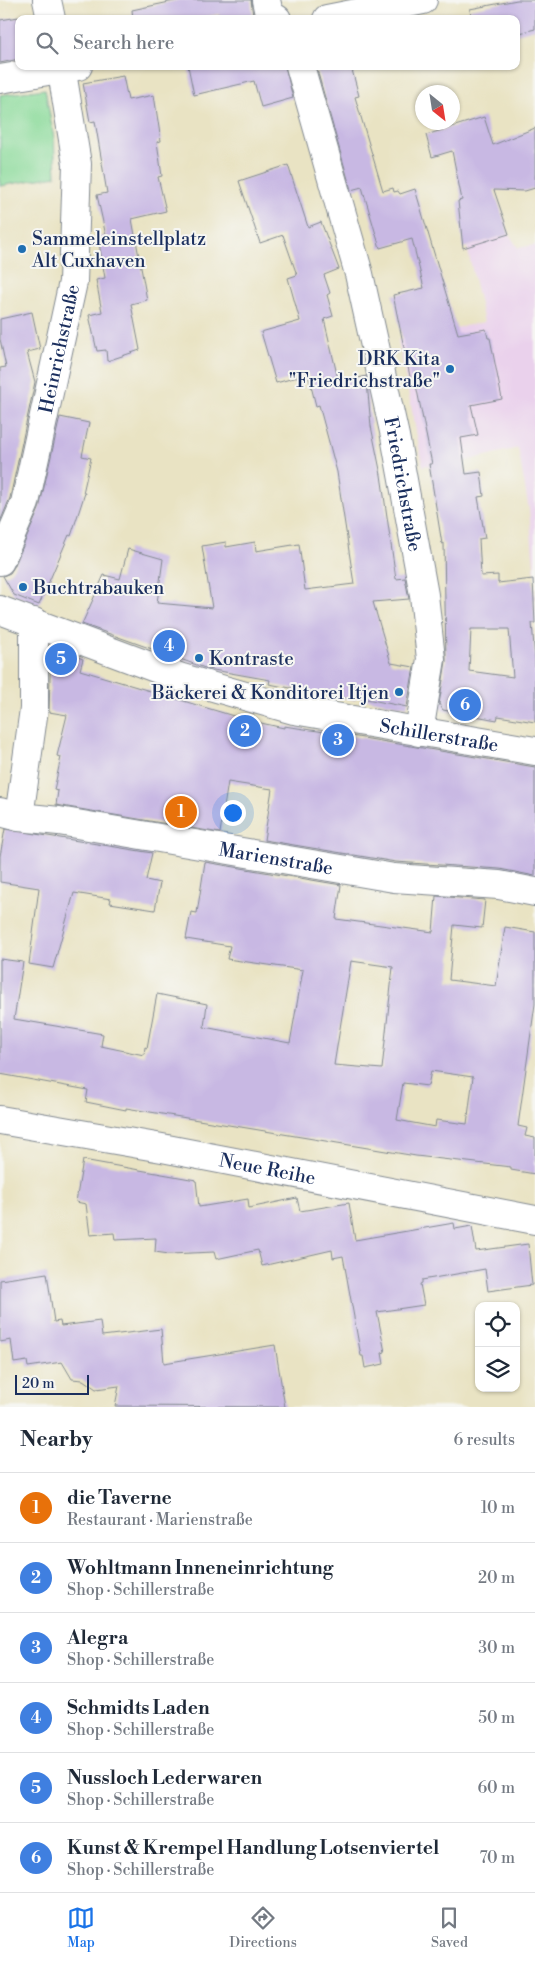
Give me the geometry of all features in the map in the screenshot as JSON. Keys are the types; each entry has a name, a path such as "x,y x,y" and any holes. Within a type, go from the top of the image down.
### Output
{"street":[{"path":"47,0 50,15"},
{"path":"266,0 271,15"},
{"path":"347,15 423,0"},
{"path":"0,79 50,70"},
{"name":"Heinrichstraße","path":"0,561 25,503 73,282 77,164 67,70"},
{"name":"Friedrichstraße","path":"301,70 358,274 395,436 424,595 431,659 419,732"},
{"name":"Schillerstraße","path":"0,610 182,678 294,710 535,751"},
{"path":"9,814 34,709 34,622"},
{"name":"Marienstraße","path":"9,814 394,878 499,886 535,892"},
{"name":"Neue Reihe","path":"0,1120 171,1150 535,1220"}],"shaded area":[{"name":"DRK Kita \"Friedrichstraße\"","path":"509,234 518,248 535,245 535,577 529,510 518,448 465,461 423,466 398,340 484,322 467,247"}],"green space":[{"path":"45,89 54,138 56,176 0,186 0,95"}],"building":[{"path":"179,0 251,0 253,15 133,15 132,10"},
{"path":"517,0 535,0 535,29 520,33 520,15 471,15 470,9"},
{"path":"15,18 15,60 0,63 0,20"},
{"path":"189,70 286,70 293,98 261,107 254,81 194,95"},
{"path":"317,70 352,70 359,96 355,97 383,191 393,188 394,192 398,191 400,194 415,189 458,334 486,329 488,338 490,338 502,399 471,405 478,435 461,438 466,474 481,472 484,496 478,497 485,538 479,539 481,576 498,575 498,583 533,579 535,623 532,623 535,659 535,722 498,716 497,720 443,710 439,704 446,661 444,543 442,544 429,464 432,464 416,385 412,386 393,295 424,288 412,239 380,248 362,187 351,190","holes":["471,629 509,629 513,677 469,671"]},
{"path":"123,76 128,100 154,95 161,141 157,142 162,176 158,177 166,211 132,219 147,300 131,304 140,350 107,361 106,350 97,351 89,315 102,312 96,280 105,278 98,237 106,236 97,195 107,193 95,121 90,122 83,83"},
{"path":"484,117 493,145 535,128 535,188 525,191 494,190 509,234 463,248 458,201 462,200 452,151 432,157 426,135 442,130 460,130 460,124"},
{"path":"288,165 308,227 321,222 339,269 324,275 330,293 327,295 333,316 324,319 339,383 366,376 371,426 381,475 396,579 405,578 409,599 373,602 391,663 414,667 407,707 356,697 355,700 269,684 270,680 208,669 82,624 104,575 120,579 128,549 163,559 157,603 212,608 202,546 226,542 226,547 255,542 256,551 299,544 305,590 354,584 337,472 319,405 316,406 308,374 276,383 261,332 300,321 288,278 297,275 283,235 260,243 239,181"},
{"path":"32,312 40,349 27,352 35,382 10,498 0,522 0,368 6,367 0,339 0,319"},
{"path":"60,417 89,423 82,456 91,458 83,493 85,493 71,536 69,535 39,605 14,595 3,576 10,573 14,567 39,509"},
{"path":"51,646 83,659 80,670 247,720 284,728 284,726 345,735 535,767 535,876 500,869 396,862 264,840 272,789 228,782 220,833 56,805 58,791 54,790 61,757 57,756 67,715 49,712"},
{"path":"5,829 152,853 146,880 160,883 155,910 110,903 111,899 74,893 53,968 29,964 39,888 0,882 0,856"},
{"path":"205,862 341,885 336,919 433,932 436,896 485,900 482,928 454,925 449,980 496,986 505,927 535,932 535,1004 518,1126 527,1128 525,1136 535,1138 535,1174 511,1170 511,1167 416,1156 126,1108 126,1110 86,1102 88,1090 0,1074 0,959 23,962 14,1019 103,1034 101,1046 144,1055 157,994 207,1004 204,1027 290,1043 303,970 227,959 230,946 186,939 191,912 197,913","holes":["351,961 393,967 382,1069 334,1065","431,1071 473,1077 467,1124 436,1120 435,1127 397,1120 403,1083 428,1086"]},
{"path":"83,1160 196,1180 199,1207 248,1199 249,1208 297,1198 300,1211 349,1203 355,1240 454,1223 455,1229 472,1226 476,1251 528,1244 532,1285 488,1291 485,1269 422,1280 420,1284 424,1305 377,1312 385,1352 382,1353 384,1364 365,1368 363,1356 361,1356 343,1256 333,1258 332,1250 262,1266 258,1250 216,1259 214,1252 169,1254 155,1252 156,1238 115,1240 114,1233 90,1235 86,1204 76,1202"},
{"path":"47,1273 54,1322 60,1321 61,1326 100,1321 102,1336 161,1329 164,1363 275,1345 285,1407 115,1406 119,1386 96,1389 83,1380 72,1379 62,1362 28,1367 27,1361 14,1363 11,1340 0,1342 0,1280"}],"place":[{"name":"Sammeleinstellplatz Alt Cuxhaven","path":"22,249"},
{"name":"DRK Kita \"Friedrichstraße\"","path":"450,369"},
{"name":"Buchtrabauken","path":"23,587"},
{"name":"Schmidts Laden","path":"169,646"},
{"name":"Kontraste","path":"199,658"},
{"name":"Nussloch Lederwaren","path":"61,659"},
{"name":"Bäckerei & Konditorei Itjen","path":"399,692"},
{"name":"Kunst & Krempel Handlung Lotsenviertel","path":"465,705"},
{"name":"Wohltmann Inneneinrichtung","path":"245,731"},
{"name":"Alegra","path":"338,740"},
{"name":"die Taverne","path":"181,812"}]}
